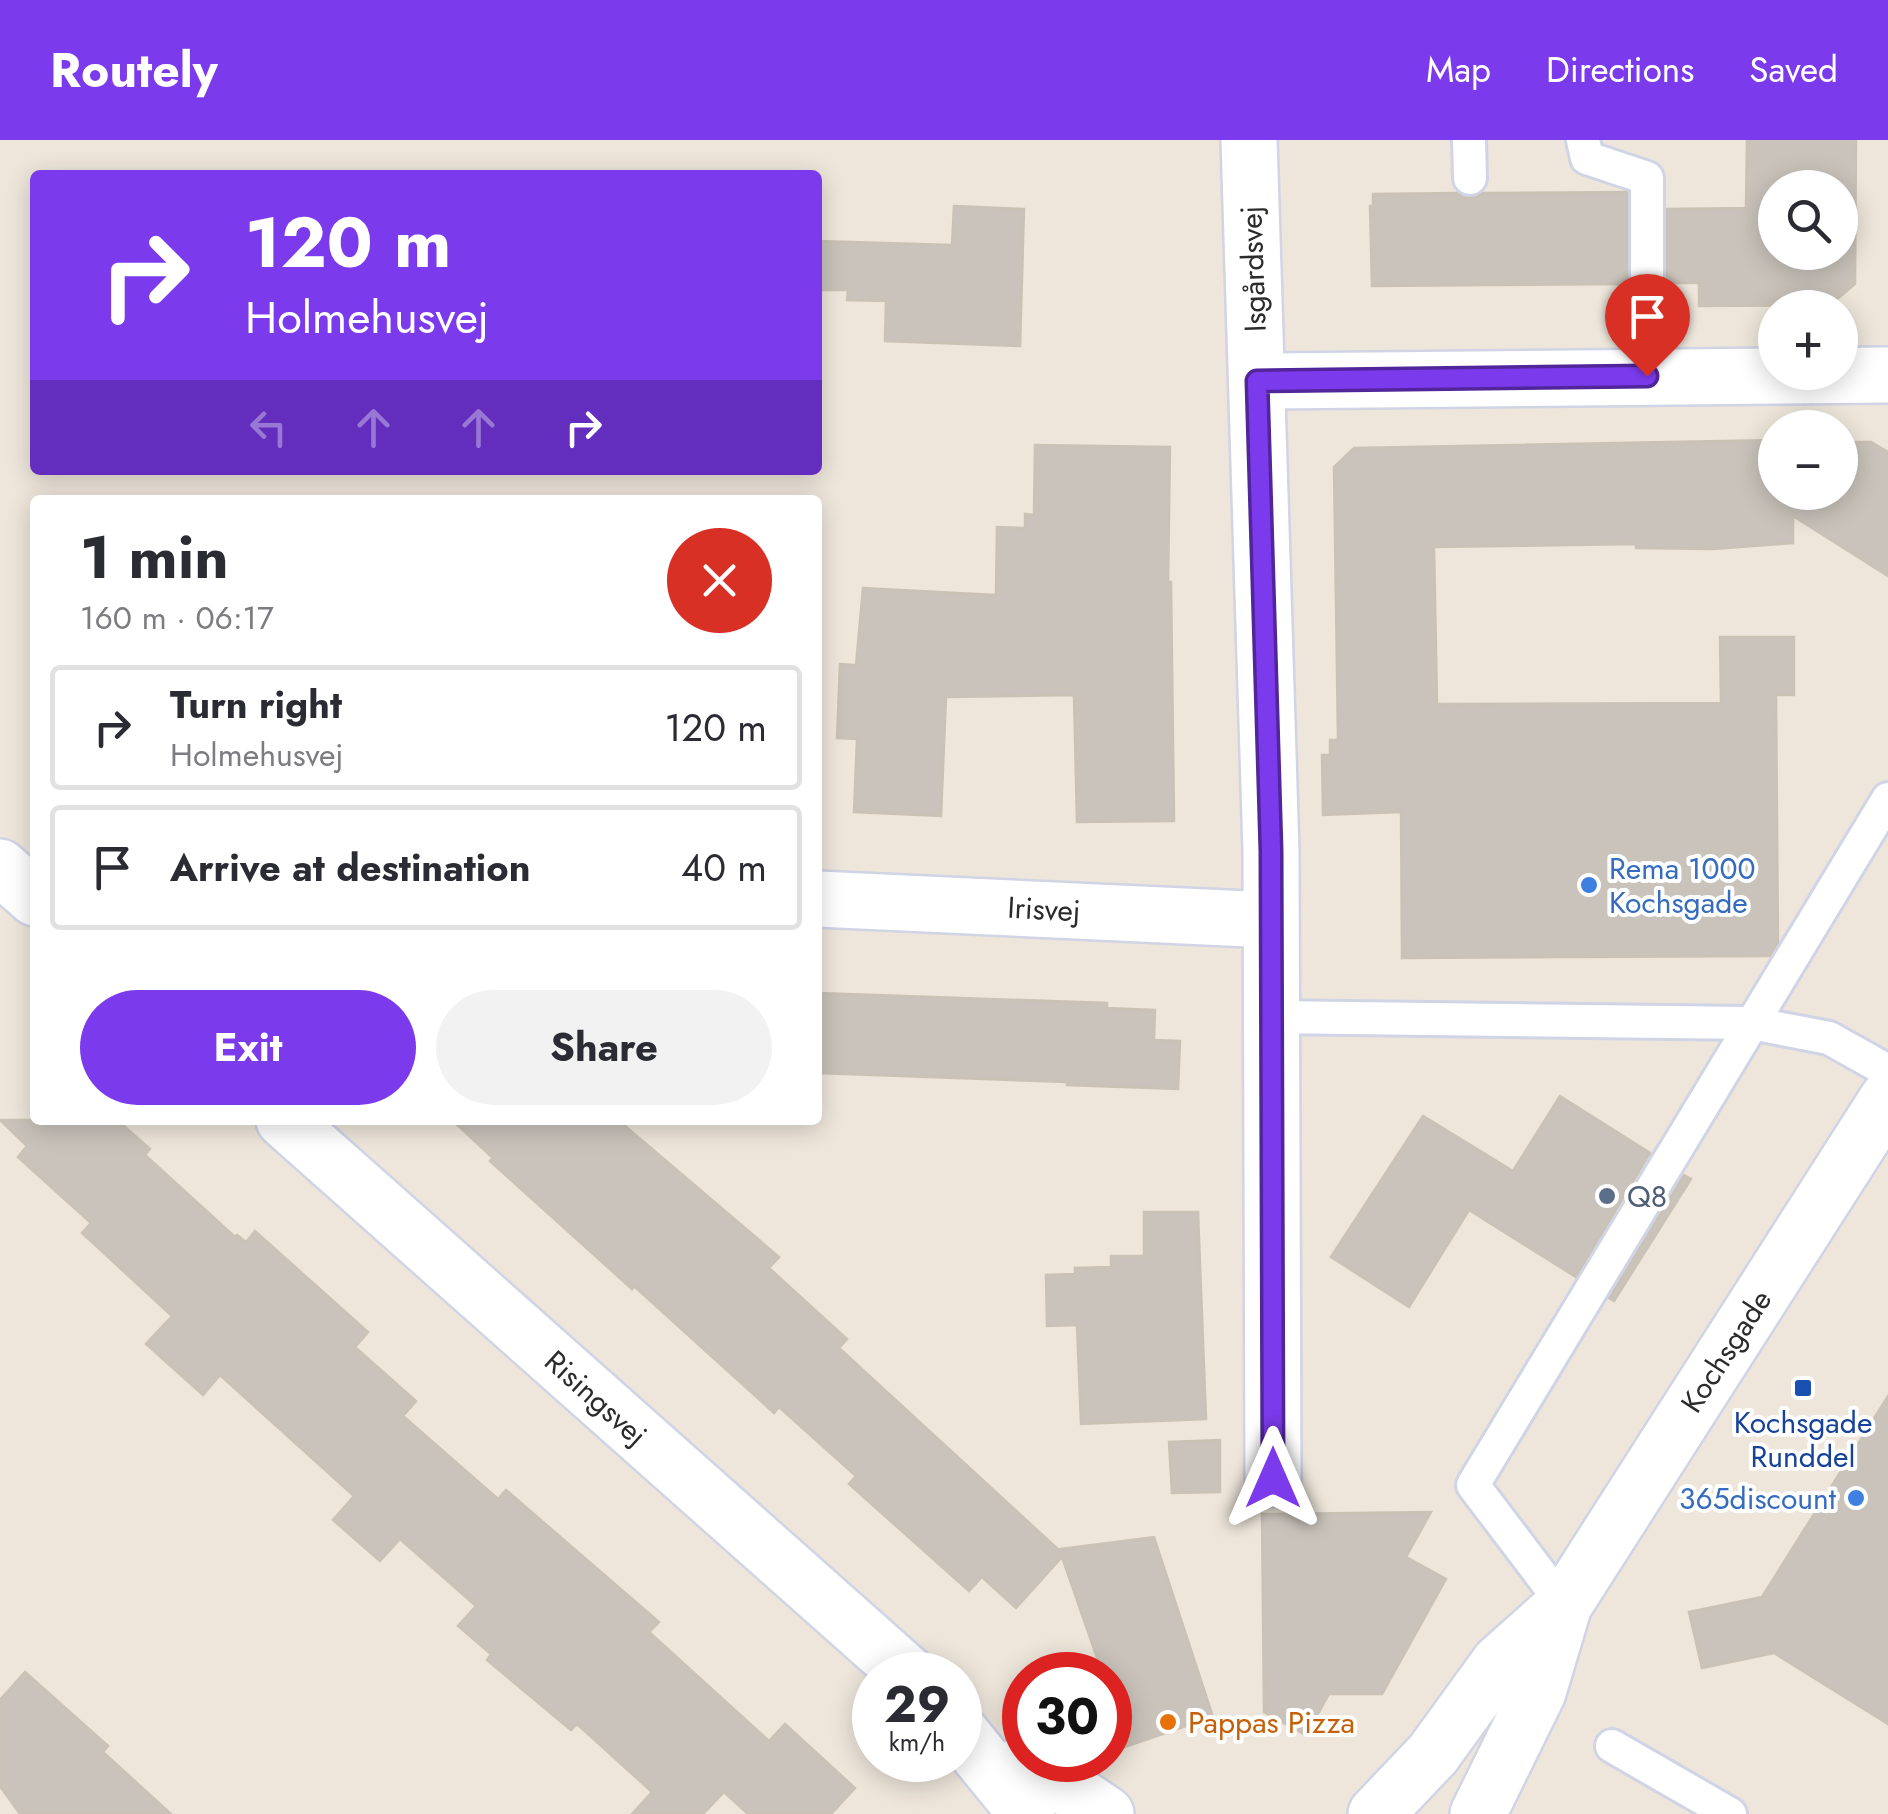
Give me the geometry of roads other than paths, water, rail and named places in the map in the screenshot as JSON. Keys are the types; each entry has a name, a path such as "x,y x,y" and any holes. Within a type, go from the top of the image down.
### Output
{"street":[{"name":"Isgårdsvej","path":"1248,140 1271,920 1273,1478"},
{"path":"1257,381 1888,375"},
{"path":"0,867 30,894"},
{"name":"Irisvej","path":"822,899 1271,920"},
{"name":"Kochsgade","path":"1376,1814 1433,1754 1499,1663 1564,1604 1888,1098"},
{"name":"Risingsvej","path":"290,1125 882,1652"},
{"name":"Kochsgade","path":"1478,1814 1538,1692 1564,1604"},
{"path":"982,1759 1027,1814"},
{"path":"1059,1782 1106,1814"}],"lane":[{"path":"1469,140 1470,178"},
{"path":"1583,140 1587,158 1646,178 1647,376"},
{"path":"1564,1604 1472,1485 1888,799"},
{"path":"1271,1018 1751,1023 1829,1038 1888,1071"},
{"path":"1612,1746 1730,1814"}],"place":[{"name":"Rema 1000 Kochsgade","path":"1589,885"},
{"name":"Q8","path":"1607,1196"},
{"name":"Kochsgade Runddel","path":"1803,1388"},
{"name":"365discount","path":"1856,1498"},
{"name":"Pappas Pizza","path":"1168,1722"}]}
